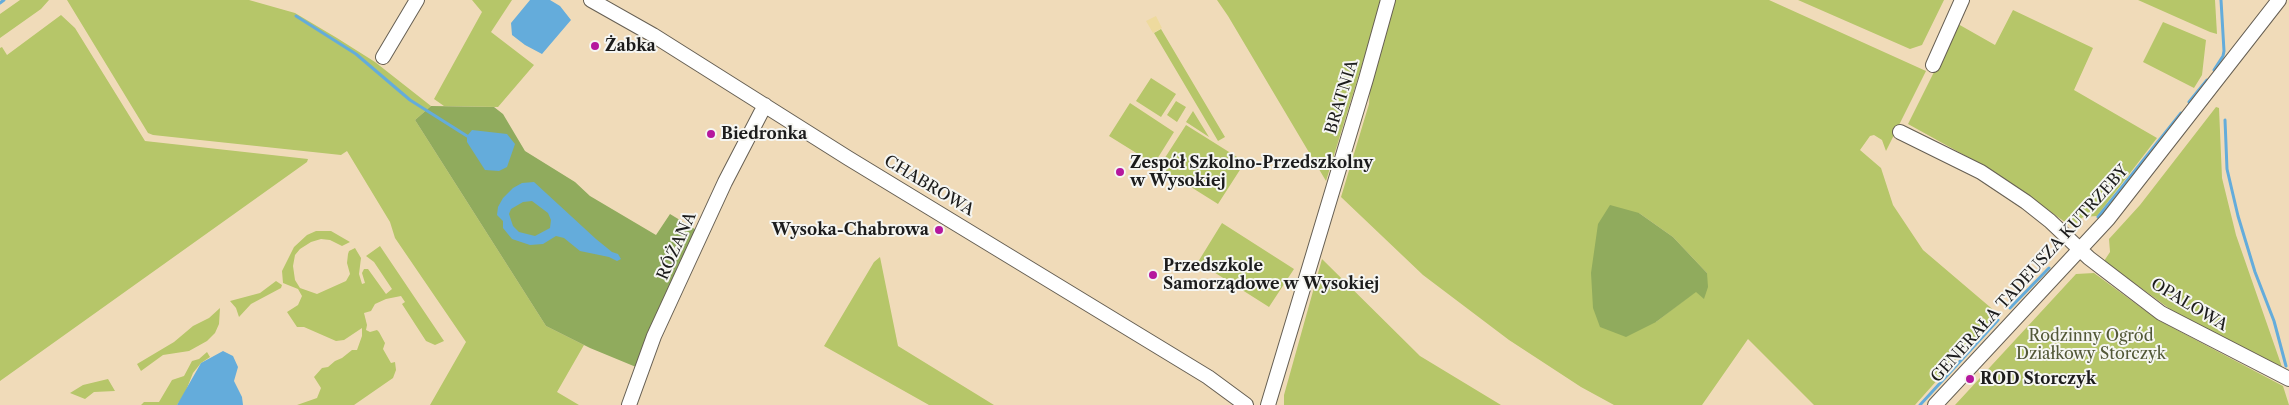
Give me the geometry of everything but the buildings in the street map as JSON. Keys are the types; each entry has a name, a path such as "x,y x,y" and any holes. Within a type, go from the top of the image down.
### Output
{"street":[{"path":"383,58 417,0"},
{"name":"CHABROWA","path":"591,0 653,35 1208,377 1246,405"},
{"name":"BRATNIA","path":"1268,405 1388,0"},
{"path":"1932,65 1962,0"},
{"name":"GENERAŁA TADEUSZA KUTRZEBY","path":"1935,405 2079,250 2145,174 2279,0"},
{"name":"RÓŻANA","path":"629,405 654,336 725,182 765,105"},
{"name":"OPALOWA","path":"1900,132 1964,163 2000,184 2050,221 2079,250 2161,313 2289,378"}],"green space":[{"path":"20,0 49,0 41,9 0,38 0,14"},
{"path":"67,0 249,0 295,13 375,62 431,106 415,120 546,326 584,345 557,392 579,405 430,405 466,342 395,238 390,222 347,151 341,155 148,133"},
{"path":"472,0 512,0 491,32 534,65 498,107 444,106 434,99 482,12"},
{"path":"1217,0 1382,0 1326,181 1228,16"},
{"path":"1395,0 1769,0 1926,71 1886,151 1882,140 1874,135 1870,136 1860,150 1881,168 1893,205 1923,250 1997,313 1915,405 1814,405 1748,339 1702,405 1614,405 1581,387 1509,340 1423,275 1341,197 1369,104 1370,87","holes":["1639,213 1673,237 1707,273 1704,298 1696,291 1656,322"]},
{"path":"1798,0 1944,0 1922,45 1910,49"},
{"path":"2138,0 2215,0 2217,34 2210,32"},
{"path":"2013,10 2093,48 2074,90 2157,138 2097,216 2083,217 2072,227 1993,171 1908,124 1958,24 1995,45"},
{"path":"61,15 75,28 145,141 308,159 307,162 0,381 0,48 2,47 7,55"},
{"path":"2163,22 2206,40 2202,75 2194,88 2143,62"},
{"path":"1161,29 1225,137 1218,141 1154,33"},
{"path":"1151,78 1176,94 1161,117 1136,101"},
{"path":"1176,101 1186,107 1177,122 1167,115"},
{"path":"1130,103 1174,132 1154,164 1109,136"},
{"path":"431,106 494,107 503,114 525,151 575,182 590,196 656,235 670,214 698,231 636,367 590,348 546,326 415,120"},
{"name":"Rodzinny Ogród Działkowy Storczyk","path":"2216,107 2219,108 2222,178 2236,235 2282,367 2174,312 2104,261 2110,252 2109,239 2140,205"},
{"path":"1193,111 1209,137 1186,122"},
{"path":"1186,125 1245,162 1218,204 1159,167"},
{"path":"1610,205 1639,213 1673,237 1707,273 1708,287 1704,299 1696,292 1656,322 1626,337 1600,327 1593,308 1591,273 1598,224"},
{"path":"1222,223 1294,269 1269,307 1198,262"},
{"path":"316,231 331,231 350,242 342,246 330,240 321,239 311,242 300,249 295,255 293,266 295,280 300,288 317,294 346,281 350,274 347,263 348,254 349,251 355,248 361,258 359,274 362,284 365,283 362,273 364,269 368,269 386,294 392,289 374,262 366,256 380,246 444,341 435,345 426,341 402,304 405,302 401,296 386,299 375,304 371,311 364,313 367,325 366,330 370,332 377,330 379,332 385,343 383,349 391,363 395,362 396,370 393,378 354,405 297,405 317,398 321,388 314,377 322,368 328,367 352,350 357,350 362,336 362,328 344,340 336,341 304,327 297,327 287,312 298,305 302,296 298,289 283,283 282,271 294,247 307,235"},
{"path":"880,257 898,346 994,405 929,405 824,346 874,262"},
{"path":"1322,259 1420,356 1501,405 1284,405 1284,395"},
{"name":"Rodzinny Ogród Działkowy Storczyk","path":"2094,273 2158,320 2283,386 2289,405 1955,405 2076,274"},
{"path":"276,281 282,285 281,288 251,304 239,317 236,308 230,301 260,293"},
{"path":"220,308 219,324 215,333 207,341 189,351 163,355 141,371 137,364 174,342 193,326 209,318"},
{"path":"207,352 210,357 201,363 193,373 185,393 177,405 141,405 144,402 159,402 172,380 184,376 192,361 199,359"},
{"path":"108,379 115,391 94,392 85,399 70,393 83,385"}],"sand":[{"path":"1156,16 1162,28 1153,33 1146,21"}],"water":[{"path":"530,0 550,0 560,6 571,20 542,54 512,35 511,23"},
{"path":"472,130 507,134 515,144 507,167 499,171 485,170 467,142 467,136"},
{"path":"534,182 596,239 612,252 618,254 621,259 617,261 609,257 580,251 564,238 556,236 543,244 530,245 512,239 503,228 503,221 497,215 498,207 503,198 513,188 522,183","holes":["532,201 548,213 551,220 550,228 535,236 519,232 513,226 509,214 511,209 523,202"]},
{"path":"223,351 233,356 238,367 234,381 242,397 243,405 177,405 201,363"}],"waterway":[{"path":"0,3 4,0"},
{"path":"2214,70 2224,51 2221,0"},
{"path":"296,16 356,54 410,100 467,136"},
{"path":"2189,102 2207,80"},
{"path":"2098,217 2181,113"},
{"path":"2225,120 2227,169 2238,216 2255,272 2274,321 2286,366"},
{"path":"2010,308 2049,268"},
{"path":"1920,405 1998,320"}],"place":[{"name":"Żabka","path":"595,46"},
{"name":"Biedronka","path":"711,134"},
{"name":"Zespół Szkolno-Przedszkolny w Wysokiej","path":"1120,172"},
{"name":"Wysoka-Chabrowa","path":"939,230"},
{"name":"Przedszkole Samorządowe w Wysokiej","path":"1153,275"},
{"name":"ROD Storczyk","path":"1970,379"}]}
